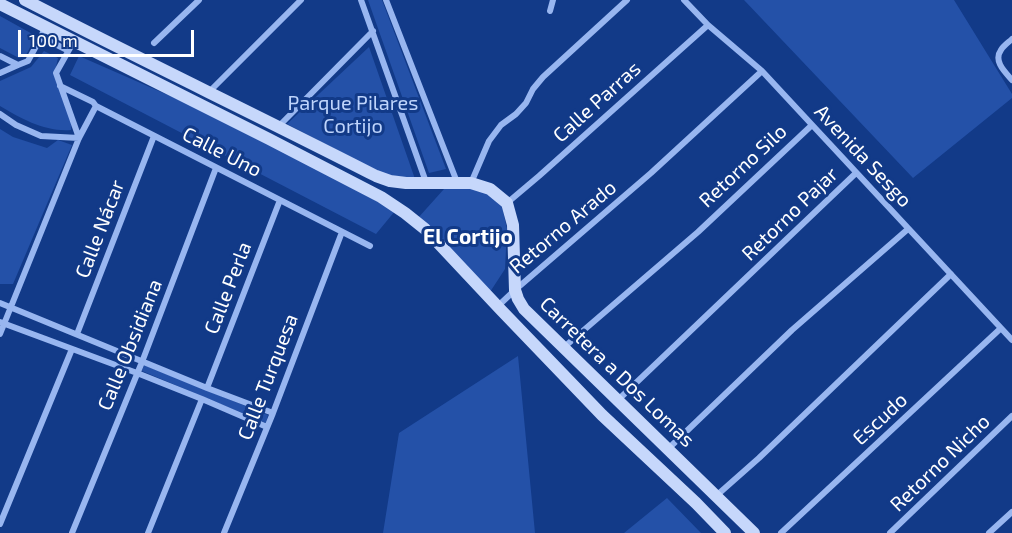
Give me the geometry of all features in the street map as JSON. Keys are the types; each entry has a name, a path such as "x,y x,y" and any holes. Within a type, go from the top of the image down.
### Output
{"main road":[{"path":"25,0 376,176 406,183 471,183 490,189 507,203"},
{"name":"Carretera a Dos Lomas","path":"0,4 43,32 127,67 381,197 424,230 603,415 725,533"},
{"path":"127,67 132,55"},
{"name":"Carretera a Dos Lomas","path":"507,203 513,225 515,290 524,309 754,533"}],"street":[{"path":"154,43 199,0"},
{"path":"209,92 301,0"},
{"path":"361,0 426,183"},
{"path":"386,0 457,182"},
{"path":"550,11 553,0"},
{"path":"471,183 489,141 501,125 526,103 533,88 543,77 627,0"},
{"name":"Avenida Sesgo","path":"684,0 708,25 762,72 1012,340"},
{"name":"Calle Parras","path":"507,203 708,25"},
{"path":"0,73 28,61 43,32"},
{"path":"279,126 373,32"},
{"path":"1012,39 1001,50 998,57 1002,69 1012,80"},
{"path":"71,45 56,73 79,138"},
{"path":"0,56 18,65"},
{"name":"Retorno Arado","path":"498,307 762,72"},
{"name":"Calle Uno","path":"60,86 370,246"},
{"path":"0,334 2,323 79,138 96,106"},
{"path":"0,114 16,125 41,136 79,138"},
{"name":"Retorno Silo","path":"563,348 698,232 812,125"},
{"name":"Calle Nácar","path":"77,334 154,136"},
{"name":"Calle Obsidiana","path":"72,533 142,362 216,168"},
{"name":"Retorno Pajar","path":"617,401 856,173"},
{"name":"Calle Perla","path":"207,388 280,200"},
{"path":"669,448 792,330 908,230"},
{"name":"Calle Turquesa","path":"224,533 273,413 342,232"},
{"path":"716,497 951,274"},
{"path":"0,303 273,413"},
{"path":"2,323 137,373 267,427"},
{"name":"Escudo","path":"781,533 1000,329"},
{"path":"0,524 72,348"},
{"path":"148,533 202,399"},
{"name":"Retorno Nicho","path":"890,533 1012,416"},
{"path":"989,533 1012,512"}],"green space":[{"path":"368,0 382,0 446,169 429,173"},
{"path":"744,0 954,0 1012,94 1012,98 913,178"},
{"path":"0,16 36,36 26,55 19,58 0,48"},
{"name":"Parque Pilares Cortijo","path":"369,47 415,179 383,174 287,124"},
{"path":"44,51 58,58 54,75 72,122 71,130 43,127 0,106 0,81 31,67"},
{"path":"79,56 234,124 395,211 376,234 70,75"},
{"path":"0,129 13,137 47,148 58,140 72,145 13,284 0,284"},
{"path":"476,185 501,202 507,229 505,269 490,292 418,218 444,189"},
{"path":"518,356 535,533 383,533 399,433"},
{"path":"144,365 268,415 266,423 142,371"},
{"path":"667,498 701,533 624,533"}],"district":[{"name":"El Cortijo","path":"468,237"}]}
